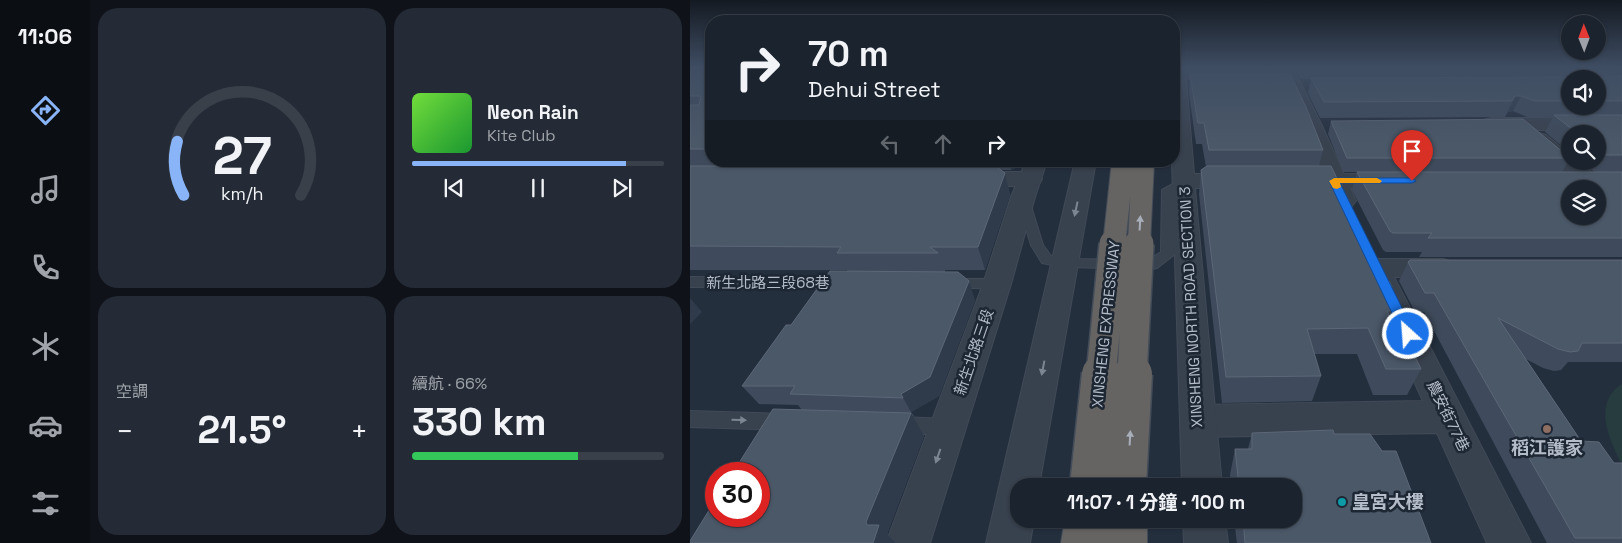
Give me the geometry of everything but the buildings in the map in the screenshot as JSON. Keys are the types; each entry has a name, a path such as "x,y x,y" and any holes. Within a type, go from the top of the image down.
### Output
{"highway":[{"path":"1079,478 1079,398 1098,283 1111,167"},
{"name":"XINSHENG EXPRESSWAY","path":"1090,478 1122,167"},
{"name":"XINSHENG EXPRESSWAY","path":"1127,478 1143,167"},
{"path":"1079,528 1079,543"},
{"path":"1083,543 1085,528"},
{"path":"1125,543 1126,528"}],"street":[{"name":"XINSHENG NORTH ROAD SECTION 3","path":"1180,111 1182,93"},
{"name":"農安街77巷","path":"1298,93 1334,181 1509,543"},
{"path":"1499,104 1596,180 1558,180"},
{"path":"1471,124 1622,124"},
{"path":"1312,126 1332,126"},
{"name":"XINSHENG NORTH ROAD SECTION 3","path":"1180,155 1184,181 1202,478"},
{"path":"1021,478 1085,167"},
{"path":"953,179 1034,173"},
{"name":"新生北路三段","path":"908,543 1034,173"},
{"path":"1184,181 1412,181"},
{"path":"1365,244 1464,268"},
{"path":"1198,421 1448,418"},
{"path":"1008,543 1011,528"},
{"path":"1205,528 1206,543"}],"lane":[{"path":"1034,173 1036,245 1047,260 1064,263 1152,265 1168,254 1168,190 1184,181"},
{"name":"新生北路三段68巷","path":"690,282 850,283"},
{"path":"938,284 997,284"},
{"path":"690,419 799,422"},
{"path":"879,424 948,427"}],"green space":[{"path":"1622,384 1622,465 1608,433 1605,411 1613,392"}],"slow traffic":[{"path":"1337,187 1334,181 1377,181"}],"place":[{"name":"稻江護家","path":"1547,429"},
{"name":"皇宮大樓","path":"1342,502"}],"route":[{"path":"1408,334 1334,181 1412,181"}]}
